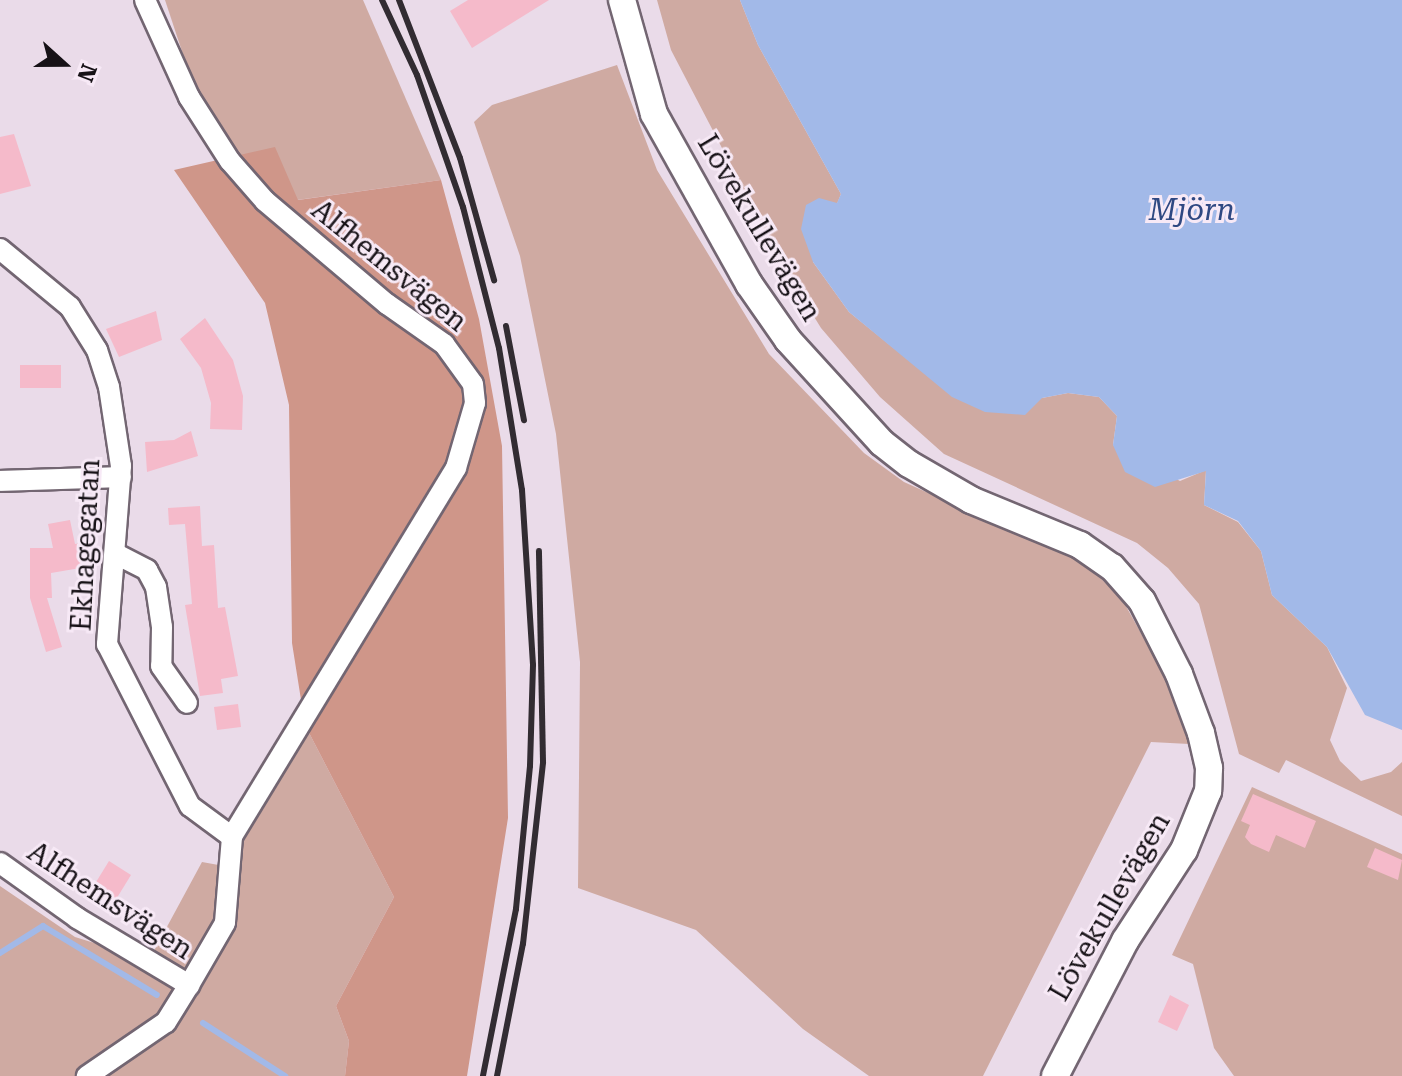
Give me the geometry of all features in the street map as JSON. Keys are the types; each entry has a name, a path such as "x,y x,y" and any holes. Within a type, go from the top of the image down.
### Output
{"street":[{"name":"Alfhemsvägen","path":"145,0 189,97 230,161 265,201 444,344 473,384 469,433 456,468 232,837"},
{"name":"Lövekullevägen","path":"622,0 654,114 749,284 788,340 882,443 909,464 985,506 1080,545 1112,567 1142,601 1185,689 1209,768 1199,819 1171,874 1118,954 1055,1076"},
{"name":"Ekhagegatan","path":"4,259 70,307 97,350 118,429 121,477 107,623 114,662 190,806 232,837"},
{"path":"0,481 121,477"},
{"path":"116,554 147,570 152,578 162,627 161,666 187,703"},
{"path":"87,1076 166,1022 189,985 225,923 232,837"},
{"name":"Alfhemsvägen","path":"0,863 77,918 189,985"}],"shaded area":[{"path":"165,0 363,0 441,180 297,200 218,160"},
{"path":"657,0 740,0 758,45 841,194 813,262 849,312 896,350 1042,398 1068,393 1099,397 1117,416 1113,445 1180,481 1206,470 1204,505 1238,522 1261,551 1272,595 1327,647 1347,688 1330,740 1340,761 1361,781 1391,772 1402,762 1402,816 1286,760 1279,773 1239,754 1199,604 1168,568 1137,543 944,454 880,397 821,328 787,273 671,50"},
{"path":"617,65 657,170 769,354 864,453 904,482 1086,564 1122,599 1162,671 1189,744 1151,742 983,1076 869,1076 803,1029 696,930 578,888 580,662 556,434 520,256 474,122 492,105"},
{"path":"275,147 298,200 441,180 479,319 502,446 508,818 467,1076 345,1076 349,1041 336,1006 394,897 305,725 292,643 289,405 265,303 174,170"},
{"path":"305,725 394,897 336,1006 349,1041 345,1076 0,1076 0,886 75,937 149,960 202,862 224,866"},
{"path":"1252,787 1402,854 1402,1076 1234,1076 1214,1048 1193,964 1172,955"}],"water":[{"name":"Mjörn","path":"740,0 1402,0 1402,730 1365,715 1327,647 1272,595 1261,551 1238,521 1204,505 1206,471 1155,487 1125,472 1113,445 1117,416 1099,397 1068,393 1042,398 1025,415 985,412 952,397 849,312 813,262 801,229 806,205 819,198 837,203 841,194 758,45"}],"building":[{"path":"468,0 549,0 472,48 450,11"},
{"path":"14,134 31,186 0,194 0,137"},
{"path":"156,311 162,340 119,357 106,329"},
{"path":"205,318 233,360 243,396 242,430 210,429 211,403 201,368 180,339"},
{"path":"20,365 61,365 61,388 20,388"},
{"path":"191,431 198,456 147,472 145,442 174,440"},
{"path":"200,506 202,546 214,545 218,608 225,607 238,676 221,679 223,693 200,696 185,605 192,604 185,524 169,525 168,508"},
{"path":"70,520 75,544 88,542 92,566 51,573 52,598 47,598 62,647 46,652 30,598 30,548 53,548 48,524"},
{"path":"238,704 241,727 217,730 214,707"},
{"path":"1253,794 1316,821 1305,848 1276,835 1269,852 1251,844 1245,837 1250,825 1241,821"},
{"path":"1375,848 1402,860 1398,880 1367,867"},
{"path":"109,861 131,875 115,901 93,887"},
{"path":"1170,995 1189,1005 1177,1031 1158,1022"}],"waterway":[{"path":"0,953 43,926 157,995"},
{"path":"203,1023 285,1076"}],"railway":[{"path":"382,0 417,75 463,207 499,348 522,490 533,665 530,766 516,909 483,1076"},
{"path":"399,0 460,158 494,280"},
{"path":"506,326 524,420"},
{"path":"497,1076 523,944 543,762 539,551"}]}
